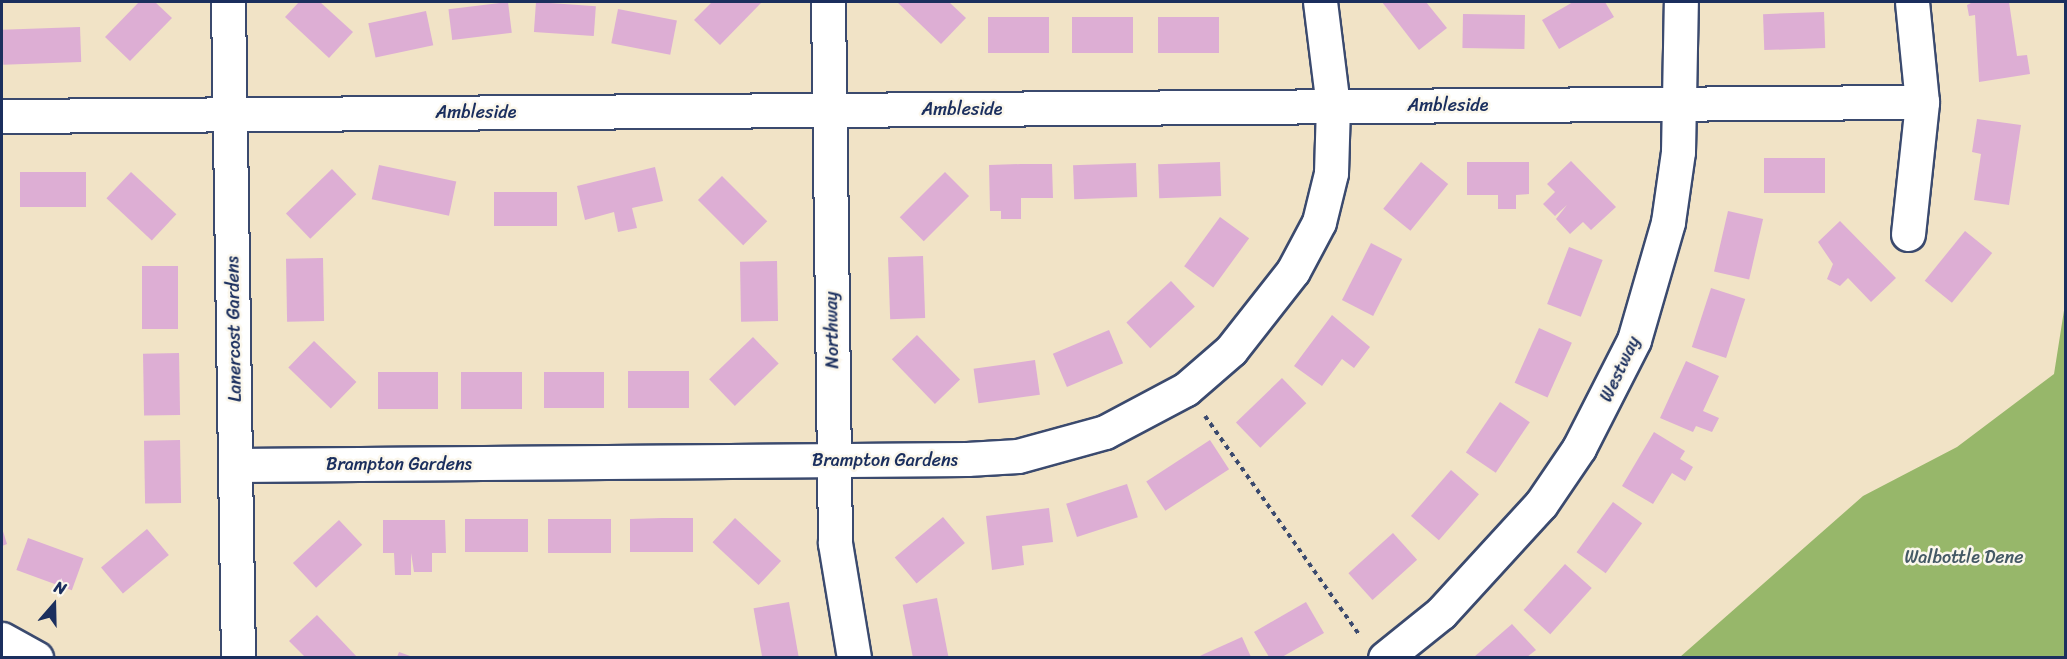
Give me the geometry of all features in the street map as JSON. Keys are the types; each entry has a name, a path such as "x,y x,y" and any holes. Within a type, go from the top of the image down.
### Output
{"street":[{"name":"Lanercost Gardens","path":"228,2 238,657"},
{"name":"Northway","path":"828,2 837,570 854,657"},
{"name":"Brampton Gardens","path":"236,465 834,460 1029,453 1105,432 1186,389 1266,308 1319,222 1331,173 1333,106 1320,2"},
{"name":"Westway","path":"1377,653 1448,605 1542,504 1611,392 1654,281 1668,222 1681,104 1680,2"},
{"path":"1908,234 1922,102 1912,2"},
{"name":"Ambleside","path":"2,116 1922,102"},
{"path":"2,639 36,657"}],"path":[{"path":"1186,389 1377,653"}],"green space":[{"name":"Walbottle Dene","path":"2065,304 2065,657 1680,657 1863,496 1957,447 2054,374"}],"building":[{"path":"139,2 155,2 172,18 130,61 105,37"},
{"path":"299,2 320,2 353,32 329,58 285,17"},
{"path":"508,2 512,33 452,40 448,9"},
{"path":"536,2 596,6 594,36 534,32"},
{"path":"712,2 762,2 720,45 694,20"},
{"path":"897,2 949,2 966,18 941,44"},
{"path":"1382,2 1426,2 1447,28 1419,50"},
{"path":"1573,2 1605,2 1614,17 1559,49 1542,20"},
{"path":"1973,2 2009,2 2017,56 2027,55 2030,74 1979,82 1975,15 1969,16 1967,5"},
{"path":"618,9 677,20 670,55 611,43"},
{"path":"426,11 433,45 376,58 368,23"},
{"path":"1824,12 1825,48 1764,50 1763,14"},
{"path":"1463,14 1525,15 1524,49 1462,48"},
{"path":"988,17 1049,17 1049,53 988,53"},
{"path":"1072,17 1133,17 1133,53 1072,53"},
{"path":"1158,17 1219,17 1219,53 1158,53"},
{"path":"80,27 81,62 3,65 2,30"},
{"path":"1977,119 2021,125 2009,205 1974,200 1981,154 1972,152"},
{"path":"1764,158 1825,158 1825,193 1764,193"},
{"path":"1571,161 1616,207 1591,230 1583,222 1570,234 1556,219 1567,205 1555,216 1543,204 1555,192 1547,184"},
{"path":"1220,162 1221,196 1159,198 1158,164"},
{"path":"1421,162 1448,184 1410,231 1383,209"},
{"path":"1467,162 1529,162 1529,194 1516,195 1516,209 1498,209 1498,195 1467,195"},
{"path":"1136,163 1137,197 1074,199 1073,165"},
{"path":"1052,164 1053,198 1021,198 1021,219 1001,219 1001,211 990,211 989,165"},
{"path":"379,165 456,181 449,216 372,199"},
{"path":"655,167 663,201 632,208 637,228 618,232 614,212 585,220 577,186"},
{"path":"332,169 356,194 310,239 286,213"},
{"path":"20,172 86,172 86,207 20,207"},
{"path":"131,172 176,214 152,241 106,198"},
{"path":"945,172 969,196 924,241 900,217"},
{"path":"722,176 767,221 743,245 698,200"},
{"path":"494,192 557,192 557,226 494,226"},
{"path":"1728,211 1763,219 1749,280 1714,271"},
{"path":"1220,217 1249,238 1213,288 1184,266"},
{"path":"1840,221 1896,278 1871,302 1848,278 1840,286 1827,279 1833,264 1818,242"},
{"path":"1965,231 1992,253 1952,303 1925,281"},
{"path":"1371,243 1402,259 1373,316 1342,300"},
{"path":"1569,247 1603,260 1581,317 1547,304"},
{"path":"923,256 925,318 890,319 888,257"},
{"path":"323,258 324,321 287,322 286,259"},
{"path":"777,261 778,321 741,322 740,262"},
{"path":"142,266 178,266 178,329 142,329"},
{"path":"1171,281 1195,307 1150,348 1126,323"},
{"path":"1711,288 1745,299 1726,358 1692,347"},
{"path":"1332,315 1370,347 1354,368 1342,359 1322,386 1294,366"},
{"path":"1539,328 1572,343 1547,397 1515,383"},
{"path":"1109,330 1123,363 1067,387 1053,354"},
{"path":"917,335 960,380 935,404 892,359"},
{"path":"753,337 779,364 735,406 709,379"},
{"path":"314,341 356,382 331,409 288,368"},
{"path":"179,353 180,415 144,416 143,354"},
{"path":"1035,360 1040,395 978,403 974,369"},
{"path":"1686,361 1719,376 1703,411 1719,418 1712,432 1696,426 1693,432 1660,418"},
{"path":"628,371 689,371 689,408 628,408"},
{"path":"378,372 438,372 438,409 378,409"},
{"path":"461,372 522,372 522,409 461,409"},
{"path":"544,372 604,372 604,408 544,408"},
{"path":"1282,378 1306,403 1260,448 1236,422"},
{"path":"1500,402 1530,422 1496,473 1466,453"},
{"path":"1654,432 1685,451 1680,459 1693,467 1685,481 1672,473 1653,504 1622,486"},
{"path":"180,440 181,503 145,504 144,441"},
{"path":"1210,440 1229,469 1165,511 1146,481"},
{"path":"1451,470 1479,494 1439,540 1411,516"},
{"path":"1127,484 1138,517 1077,537 1066,504"},
{"path":"1613,502 1642,523 1606,573 1577,552"},
{"path":"1049,508 1053,542 1022,546 1024,565 992,570 986,516"},
{"path":"943,517 965,543 917,584 895,557"},
{"path":"693,518 693,552 630,552 630,519"},
{"path":"735,518 781,561 759,585 712,542"},
{"path":"465,519 528,519 528,552 465,552"},
{"path":"548,519 611,519 611,553 548,553"},
{"path":"339,520 362,545 316,588 293,563"},
{"path":"383,520 445,520 446,553 432,553 432,572 414,572 411,553 411,575 395,575 394,553 383,553"},
{"path":"2,528 7,544 2,546"},
{"path":"147,529 169,555 123,594 101,568"},
{"path":"1393,533 1417,560 1373,600 1348,573"},
{"path":"28,538 83,558 72,590 16,570"},
{"path":"1565,564 1592,588 1550,634 1524,610"},
{"path":"937,598 948,657 913,658 903,605"},
{"path":"789,602 799,657 762,658 754,608"},
{"path":"1306,602 1324,633 1282,657 1269,657 1254,632"},
{"path":"317,615 357,657 305,657 289,641"},
{"path":"1512,624 1536,650 1527,657 1474,657"},
{"path":"1242,637 1251,657 1198,657 1204,654"},
{"path":"399,652 413,657 397,657"}]}
